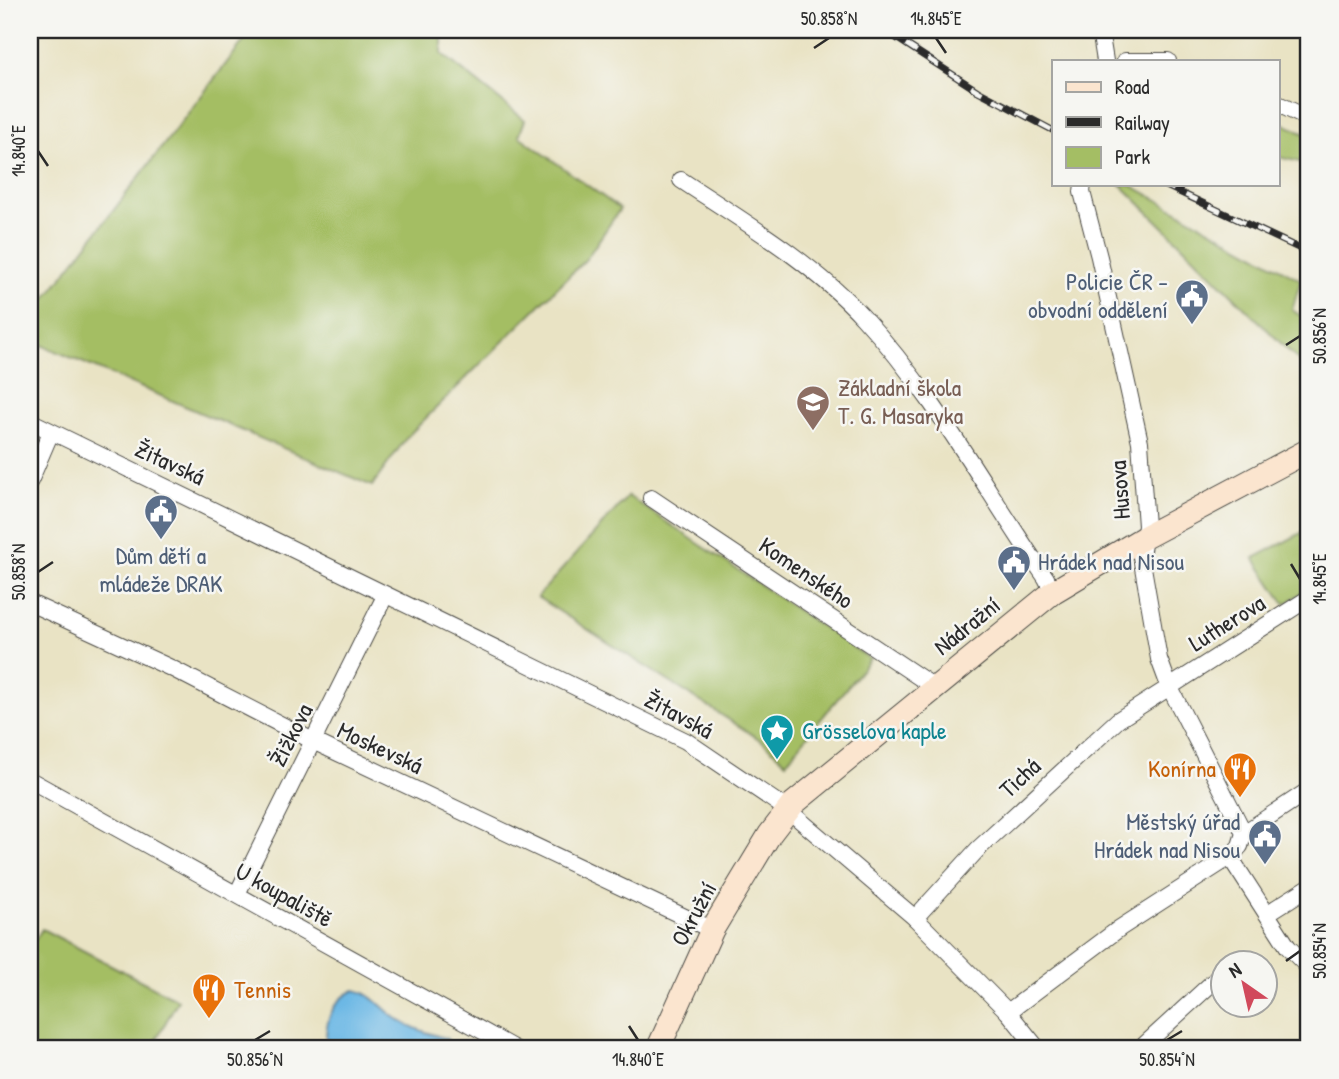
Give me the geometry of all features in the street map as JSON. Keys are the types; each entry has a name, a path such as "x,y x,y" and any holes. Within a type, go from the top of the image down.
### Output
{"street":[{"path":"1100,30 1105,60"},
{"path":"1280,105 1309,119"},
{"path":"681,180 744,221 830,285 862,316 908,368 1053,592"},
{"name":"Husova","path":"1083,186 1140,442 1144,537 1140,549 1142,573 1159,659 1169,686 1244,833"},
{"name":"Žitavská","path":"30,421 686,741 788,810 915,918 1008,1012 1038,1049"},
{"path":"30,481 51,432"},
{"name":"Nádražní","path":"788,810 934,687 1053,592 1144,537 1309,450"},
{"name":"Komenského","path":"652,498 934,687"},
{"name":"Žižkova","path":"237,894 385,596"},
{"name":"Lutherova","path":"1169,686 1309,598"},
{"name":"Moskevská","path":"30,603 173,669 313,741 712,930"},
{"name":"Tichá","path":"915,918 978,849 1079,754 1118,720 1169,686"},
{"name":"U koupaliště","path":"30,780 515,1049"},
{"path":"1008,1012 1120,928 1230,857 1240,846 1244,833 1309,790"},
{"name":"Okružní","path":"658,1049 712,930 770,834 788,810"},
{"path":"1230,857 1288,947 1309,968"},
{"path":"1268,913 1309,887"},
{"path":"1140,1049 1210,984"}],"green space":[{"path":"252,30 442,30 442,54 525,120 519,136 620,209 586,259 407,437 372,486 30,340 30,319"},
{"path":"1280,122 1309,136 1309,164 1280,157"},
{"path":"1122,186 1133,186 1301,280 1292,310 1309,321 1309,342 1300,362"},
{"path":"628,496 870,659 786,762 762,741 537,597"},
{"path":"1309,529 1309,588 1285,604 1254,558"},
{"path":"42,929 178,1000 151,1049 30,1049 30,948"}],"water":[{"path":"355,990 372,998 402,1022 447,1039 451,1049 341,1049 332,1045 326,1039 330,1016 337,1003"}],"railway":[{"path":"884,30 978,91 1052,130"},
{"path":"1166,186 1309,253"}],"place":[{"name":"Policie ČR - obvodní oddělení","path":"1192,326"},
{"name":"Základní škola T. G. Masaryka","path":"813,432"},
{"name":"Dům dětí a mládeže DRAK","path":"161,541"},
{"name":"Hrádek nad Nisou","path":"1014,592"},
{"name":"Grösselova kaple","path":"777,761"},
{"name":"Konírna","path":"1240,799"},
{"name":"Městský úřad Hrádek nad Nisou","path":"1265,866"},
{"name":"Tennis","path":"209,1020"}]}
